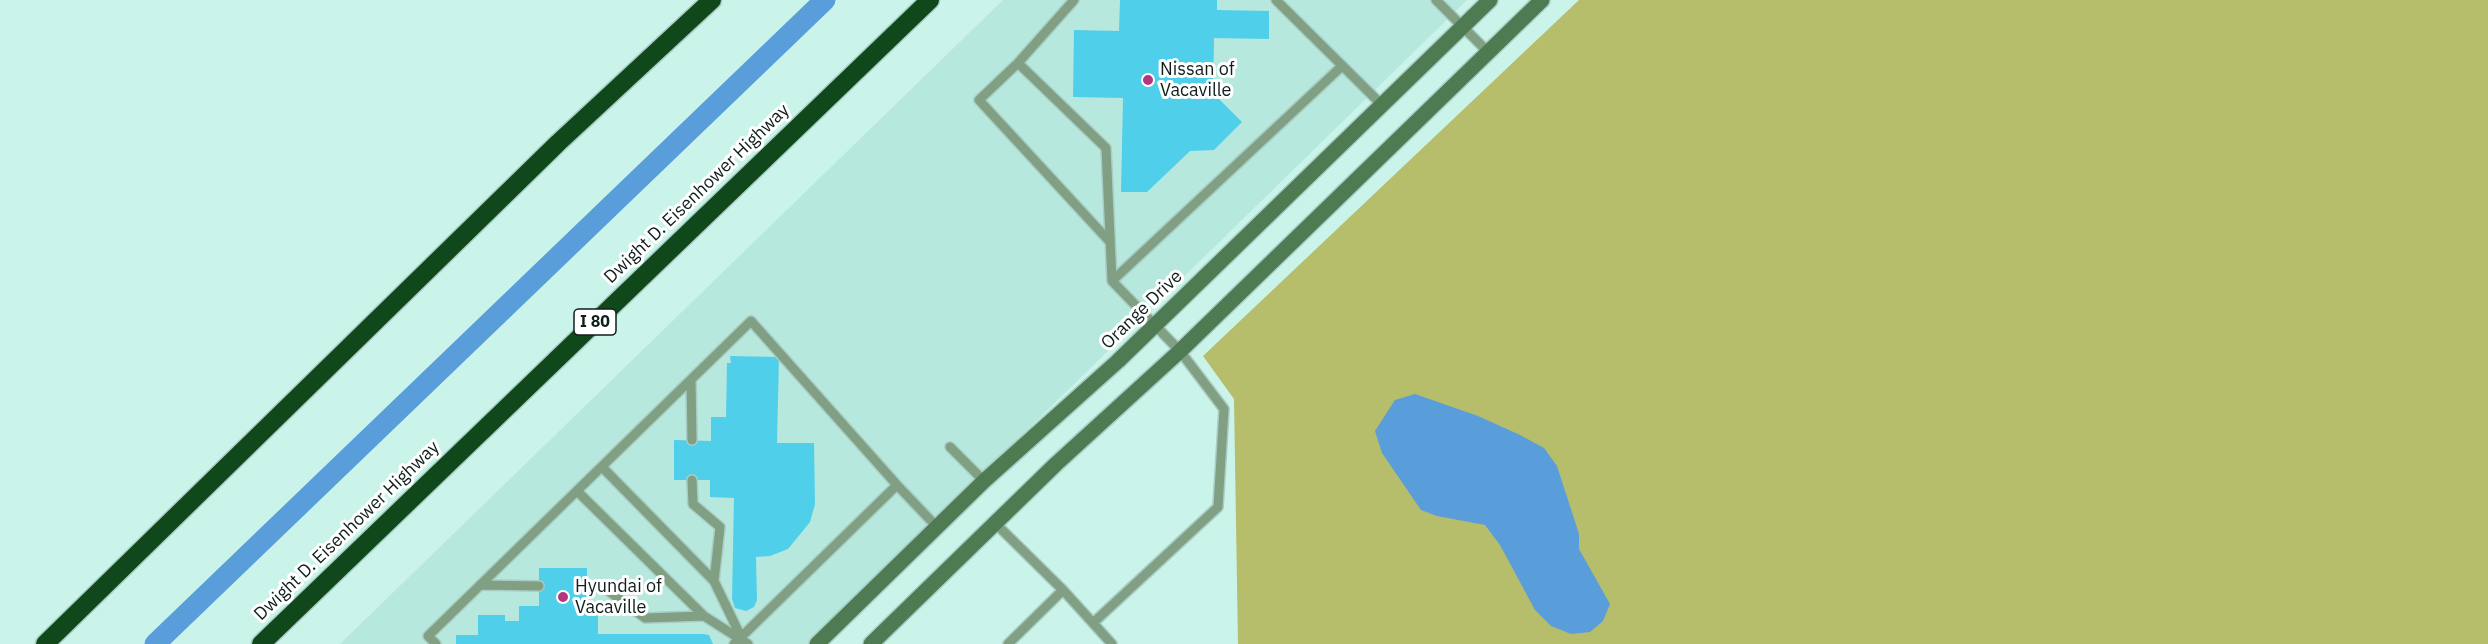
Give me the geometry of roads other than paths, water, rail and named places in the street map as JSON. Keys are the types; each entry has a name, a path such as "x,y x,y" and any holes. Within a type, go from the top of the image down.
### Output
{"highway":[{"path":"45,644 558,143 712,0"},
{"name":"Dwight D. Eisenhower Highway","path":"261,644 930,0"}],"street":[{"name":"Orange Drive","path":"817,644 984,481 1155,325 1490,0"},
{"path":"871,644 995,523 1180,351 1542,0"}],"lane":[{"path":"1074,0 1018,63 979,100 1110,242"},
{"path":"1276,0 1382,105"},
{"path":"1436,0 1488,52"},
{"path":"1018,63 1106,148 1112,281 1180,351 1224,410 1218,507 1093,623"},
{"path":"1112,281 1342,66"},
{"path":"436,644 428,636 751,321 937,527"},
{"path":"691,380 692,440"},
{"path":"950,447 984,481"},
{"path":"602,467 714,581 741,642"},
{"path":"692,480 693,504 720,527 714,581"},
{"path":"741,642 897,485"},
{"path":"577,491 704,616 741,642"},
{"path":"995,523 1063,590 1112,644"},
{"path":"480,585 539,586"},
{"path":"587,588 603,587 645,618 704,616"},
{"path":"1008,644 1063,590"}],"water":[{"path":"1415,394 1478,416 1544,448 1557,466 1579,534 1579,549 1610,604 1603,621 1590,632 1571,634 1551,626 1535,610 1500,545 1485,525 1437,516 1421,510 1382,453 1375,431 1395,400"}],"waterway":[{"path":"155,644 825,0"}],"place":[{"name":"Nissan of Vacaville","path":"1148,80"},
{"name":"Hyundai of Vacaville","path":"563,597"}]}
